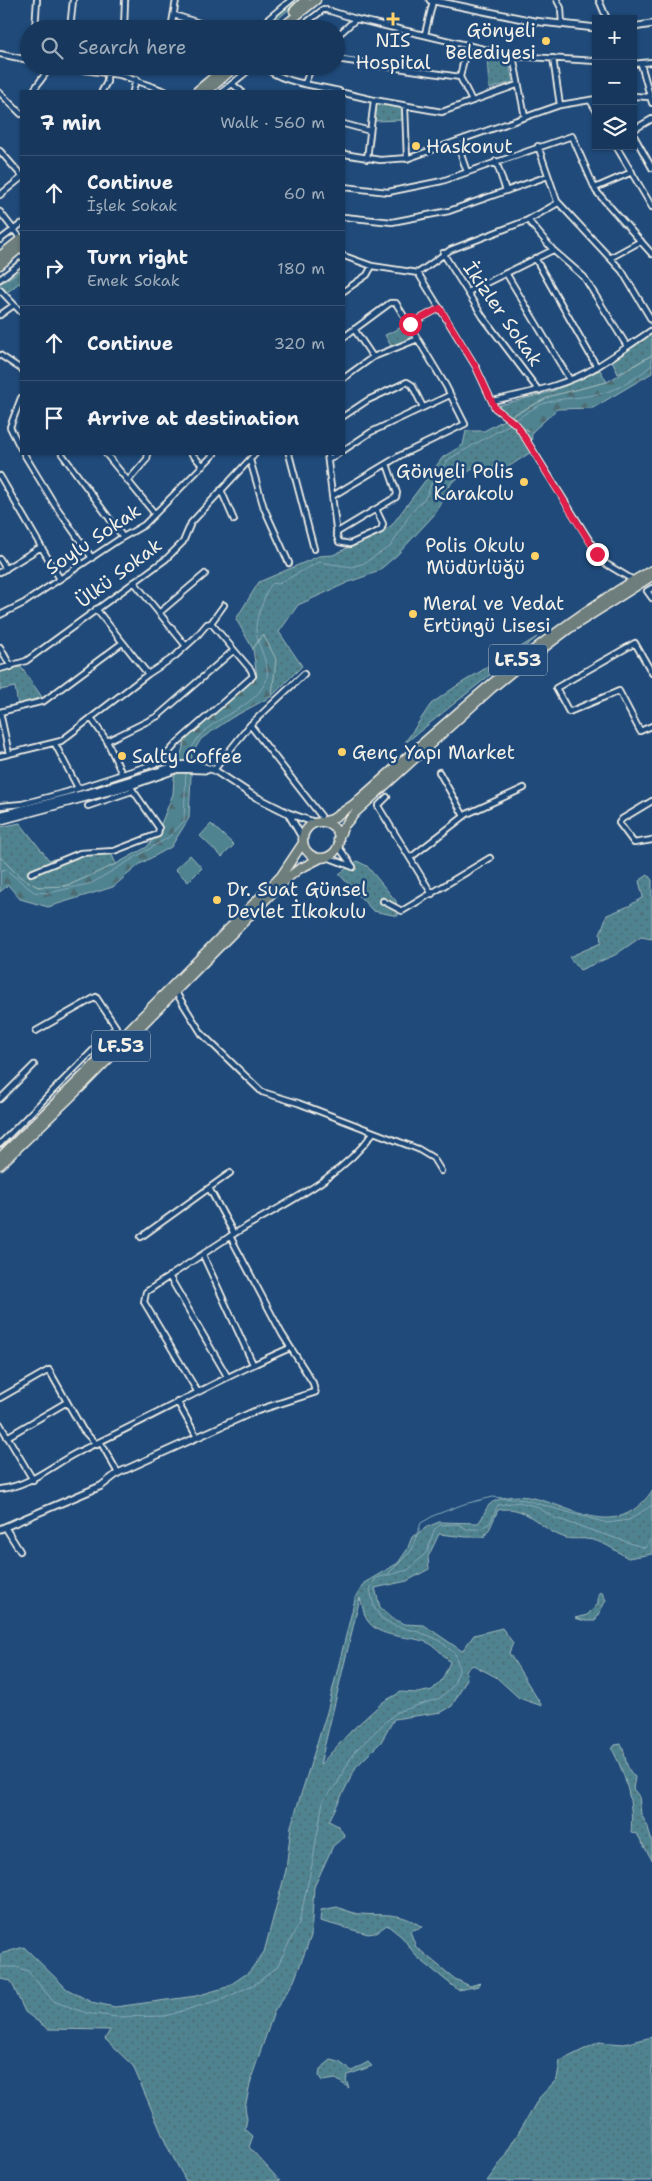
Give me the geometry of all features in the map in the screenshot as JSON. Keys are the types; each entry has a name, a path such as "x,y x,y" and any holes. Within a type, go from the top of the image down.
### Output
{"highway":[{"path":"283,20 306,0"},
{"path":"291,20 316,0"},
{"path":"198,90 216,75"},
{"path":"209,90 226,75"},
{"path":"0,256 20,240"},
{"path":"0,265 20,248"},
{"name":"LF.53","path":"0,1157 80,1080 276,882 292,863 303,841 306,829 319,820 337,816 354,804 485,686 585,611 652,570"},
{"name":"LF.53","path":"0,1164 85,1083 285,880 299,869 324,857 338,842 344,826 356,812 491,689 570,628 652,576"},
{"path":"319,820 332,826 338,842"},
{"path":"303,841 307,852 324,857"}],"street":[{"path":"36,20 37,0"},
{"path":"71,20 73,0"},
{"path":"124,20 125,0"},
{"path":"173,20 176,0"},
{"path":"267,20 291,0"},
{"path":"425,34 431,0 461,7 592,28"},
{"path":"461,7 463,0"},
{"path":"556,0 561,8 562,24"},
{"path":"600,0 606,15"},
{"path":"310,20 325,9 356,19 513,56 592,61"},
{"path":"174,15 190,20"},
{"path":"345,29 356,19"},
{"path":"637,26 652,24"},
{"path":"468,45 460,77 472,101"},
{"path":"0,54 20,58"},
{"path":"513,56 517,85 525,117"},
{"path":"553,58 560,105"},
{"path":"345,60 460,77"},
{"path":"637,64 652,62"},
{"path":"641,64 652,103"},
{"path":"35,90 45,75"},
{"path":"103,90 107,82 107,75"},
{"path":"117,75 136,79 163,90"},
{"path":"224,90 243,75"},
{"path":"277,75 335,90"},
{"path":"305,83 308,75"},
{"path":"133,90 136,79"},
{"path":"232,84 240,90"},
{"path":"345,92 374,100 442,112 517,85"},
{"path":"0,93 20,111"},
{"path":"637,96 649,97"},
{"path":"366,159 374,100"},
{"path":"345,154 380,160 423,155 560,105 590,100 593,105"},
{"path":"405,106 407,158"},
{"path":"637,129 652,118"},
{"path":"345,124 370,131"},
{"path":"345,187 388,192 442,181 538,146 572,136 595,188 652,254"},
{"path":"637,140 652,168"},
{"path":"457,143 467,172"},
{"path":"538,146 558,203 625,276 652,322"},
{"path":"618,150 652,207"},
{"path":"0,151 20,176"},
{"path":"496,162 506,191"},
{"path":"595,188 632,172"},
{"path":"345,217 395,222 454,210 548,176"},
{"path":"0,195 20,178"},
{"path":"345,256 372,266 418,273 443,253 528,220 558,203"},
{"path":"0,212 20,237"},
{"path":"528,220 553,250 584,277 627,346"},
{"path":"0,240 20,225"},
{"path":"610,258 641,241"},
{"path":"468,292 553,250"},
{"name":"İkizler Sokak","path":"443,253 483,316 539,391"},
{"path":"535,258 597,367"},
{"path":"0,279 20,264"},
{"path":"345,290 367,274 372,266"},
{"path":"418,273 476,367 497,410 517,425 603,562 633,580"},
{"path":"506,273 570,380"},
{"path":"0,290 20,311"},
{"path":"334,495 387,464 464,426 464,421 450,395 397,304 392,302 345,336"},
{"path":"0,315 14,305"},
{"path":"410,324 440,308"},
{"path":"354,330 372,357"},
{"path":"492,401 539,391 570,380 597,367 652,330"},
{"path":"345,377 372,357 418,339"},
{"path":"0,356 20,368"},
{"path":"345,415 368,400 408,382 412,385 423,407"},
{"path":"345,449 371,432 450,395"},
{"path":"19,411 10,427 20,447"},
{"path":"25,455 55,505 92,558"},
{"path":"63,455 123,537"},
{"path":"107,455 155,514"},
{"path":"128,481 147,459 148,455"},
{"path":"193,455 203,466"},
{"name":"Soylu Sokak","path":"0,615 60,579 123,537 142,527 213,455"},
{"name":"Ülkü Sokak","path":"0,669 26,661 176,549 185,539 191,523 254,455"},
{"path":"289,455 314,549"},
{"path":"327,455 334,495 336,533 339,542 346,545 380,531 383,527 376,509"},
{"path":"328,460 336,455"},
{"path":"250,460 264,508 289,563"},
{"path":"336,533 397,495 387,464"},
{"path":"0,478 60,579"},
{"path":"221,490 234,520"},
{"path":"0,572 41,546"},
{"path":"0,559 6,568"},
{"path":"159,613 205,574"},
{"path":"134,582 186,646"},
{"path":"652,588 647,591 652,598"},
{"path":"0,756 54,744 186,646 207,624 211,623 224,606"},
{"path":"96,609 148,674"},
{"path":"0,806 22,804 162,761 178,742 253,676 211,623"},
{"path":"9,754 0,712 44,701 122,643"},
{"path":"652,673 635,643 556,688 569,712 618,690 640,731 652,726"},
{"path":"0,647 11,667"},
{"path":"107,741 158,716 234,650"},
{"path":"214,770 250,725 304,674"},
{"path":"91,718 107,741 122,774"},
{"path":"250,725 319,820"},
{"path":"54,744 78,788"},
{"path":"0,815 179,767 195,766 214,770 252,795 288,813 319,820"},
{"path":"88,806 179,767"},
{"path":"440,772 464,816"},
{"path":"410,858 464,816 524,788"},
{"path":"0,821 131,789"},
{"path":"31,873 80,852 114,850 158,834 159,828 131,789"},
{"path":"387,797 378,806 432,894"},
{"path":"652,801 622,819 619,823 634,843 652,840"},
{"path":"288,813 303,841"},
{"path":"324,857 353,867 338,842"},
{"path":"383,901 402,911 490,858"},
{"path":"175,991 202,1034 262,1092 298,1103 418,1149 433,1158 441,1171"},
{"path":"0,1143 116,1027 96,997 36,1031"},
{"path":"0,1099 34,1065"},
{"path":"197,1391 144,1302 146,1292 232,1235 330,1175 366,1143 373,1133"},
{"path":"141,1237 230,1173"},
{"path":"20,1551 2,1528 101,1486 118,1474 253,1412 315,1392 313,1383 290,1348 209,1188"},
{"path":"203,1255 254,1364"},
{"path":"170,1276 227,1376"},
{"path":"0,1489 33,1480 47,1469 99,1444 177,1401 290,1348"},
{"path":"0,1398 49,1370 83,1430 99,1444 118,1474"},
{"path":"177,1401 197,1437"},
{"path":"7,1436 67,1402"},
{"path":"0,1424 33,1480"}],"green space":[{"path":"294,0 300,0 277,20 271,20"},
{"path":"487,55 508,58 513,82 489,89"},
{"path":"377,103 402,108 403,120 374,121"},
{"path":"20,271 20,284 5,294 0,284"},
{"path":"406,325 411,339 391,346 385,335"},
{"path":"652,334 652,355 618,374 612,360"},
{"path":"652,355 652,373 593,408 557,409 532,432 504,420 551,396 607,382"},
{"path":"600,370 607,382 551,396 505,419 532,432 531,452 490,479 479,465 452,482 434,515 397,555 377,572 349,582 298,605 279,632 302,666 272,696 275,659 263,635 253,649 236,619 259,582 319,556 333,555 391,526 443,457 463,445 466,431 484,431 504,420 496,406 550,392"},
{"path":"263,634 276,659 272,696 231,718 201,739 192,754 189,818 171,847 140,864 113,887 48,907 20,899 8,885 0,892 0,857 20,877 38,887 67,886 116,864 147,847 157,834 173,794 174,778 188,730 257,676 253,649"},
{"path":"537,637 404,744 431,704 455,687"},
{"path":"21,667 42,697 18,705 15,687 0,690 0,671"},
{"path":"20,823 49,860 109,848 116,864 68,885 43,887 31,884 19,877 0,857 0,827"},
{"path":"211,824 234,845 222,857 200,836"},
{"path":"190,855 202,868 188,882 175,869"},
{"path":"357,861 367,866 396,901 398,916 373,911 339,874"},
{"path":"648,875 652,880 652,939 641,937 615,955 580,970 569,957 601,943 600,934 607,915 629,906 643,897 639,881"},
{"path":"652,1491 652,1554 628,1558 597,1541 563,1537 517,1510 498,1510 484,1537 439,1534 428,1557 429,1569 407,1581 375,1588 380,1607 392,1618 404,1624 424,1625 462,1651 474,1635 502,1628 513,1643 509,1653 542,1706 519,1698 496,1677 473,1665 466,1670 467,1679 452,1706 442,1712 394,1719 381,1742 356,1767 329,1821 338,1826 345,1836 333,1846 314,1887 311,1936 294,1981 274,2012 252,2076 245,2107 247,2119 245,2129 253,2136 249,2147 280,2181 186,2181 167,2146 133,2066 105,2039 110,2030 48,2029 25,2012 11,1981 0,1979 0,1954 24,1947 67,1989 91,2002 115,2007 196,1996 227,1987 249,1972 264,1952 286,1870 291,1826 327,1712 355,1599 364,1583 398,1563 407,1550 412,1537 427,1527 439,1522 478,1523 490,1504 513,1496 533,1498 595,1517 614,1517 634,1510","holes":["360,1598 366,1618 372,1626 394,1636 429,1643 439,1650 450,1662 442,1680 432,1690 418,1693 401,1692 383,1702 351,1731 320,1765"]},
{"path":"601,1591 606,1600 595,1621 575,1618 587,1615 598,1604 598,1594"},
{"path":"621,1744 627,1766 635,1777 633,1789 639,1796 641,1814 648,1827 652,1843 652,1860 637,1834 631,1833 632,1822 628,1790 612,1749 615,1745"},
{"path":"337,1907 355,1913 399,1916 414,1922 422,1927 410,1931 416,1947 455,1979 470,1986 480,1983 479,1986 458,1990 417,1957 402,1937 387,1925 375,1933 368,1934 320,1921 321,1910"},
{"path":"652,2037 652,2181 487,2181 501,2162 539,2098 557,2079 560,2061 599,2042 624,2044"},
{"path":"331,2060 339,2062 352,2071 368,2062 372,2066 348,2075 346,2080 349,2088 336,2079 322,2081 319,2076 320,2069"}],"waterway":[{"path":"515,421 527,412 548,402 589,396 616,389 634,379 652,365"},
{"path":"187,762 193,746 201,734 248,702 258,693 266,681 267,669 258,642 256,625 267,590 271,585 273,583 278,584 319,562 352,567 364,563 391,546 410,514 426,497 432,482 449,459 512,423"},
{"path":"0,871 5,869 34,892 49,893 92,883 169,837 184,821 186,770"},
{"path":"388,1574 412,1550 421,1523 435,1515 464,1504 493,1497 525,1500 607,1523 629,1520 652,1505"},
{"path":"0,1967 16,1967 28,1971 53,2001 86,2013 117,2017 165,2016 223,1999 257,1983 277,1967 299,1923 312,1865 323,1801 337,1784 354,1752 397,1712 440,1698 453,1686 459,1671 456,1655 439,1640 419,1632 395,1626 381,1618 374,1607 370,1589 376,1578 408,1570 427,1552 434,1530 440,1525 458,1524 467,1529 480,1529 490,1523 498,1505 519,1502 535,1506 555,1518 645,1548 652,1538"}],"place":[{"name":"NIS Hospital","path":"393,19"},
{"name":"Gönyeli Belediyesi","path":"546,41"},
{"name":"Haskonut","path":"416,146"},
{"name":"Gönyeli Polis Karakolu","path":"524,482"},
{"name":"Polis Okulu Müdürlüğü","path":"535,556"},
{"name":"Meral ve Vedat Ertüngü Lisesi","path":"413,614"},
{"name":"Genç Yapı Market","path":"342,752"},
{"name":"Salty Coffee","path":"122,756"},
{"name":"Dr. Suat Günsel Devlet İlkokulu","path":"217,900"}],"route":[{"path":"410,324 440,308 476,367 487,387 495,408 517,425 597,554"}]}
